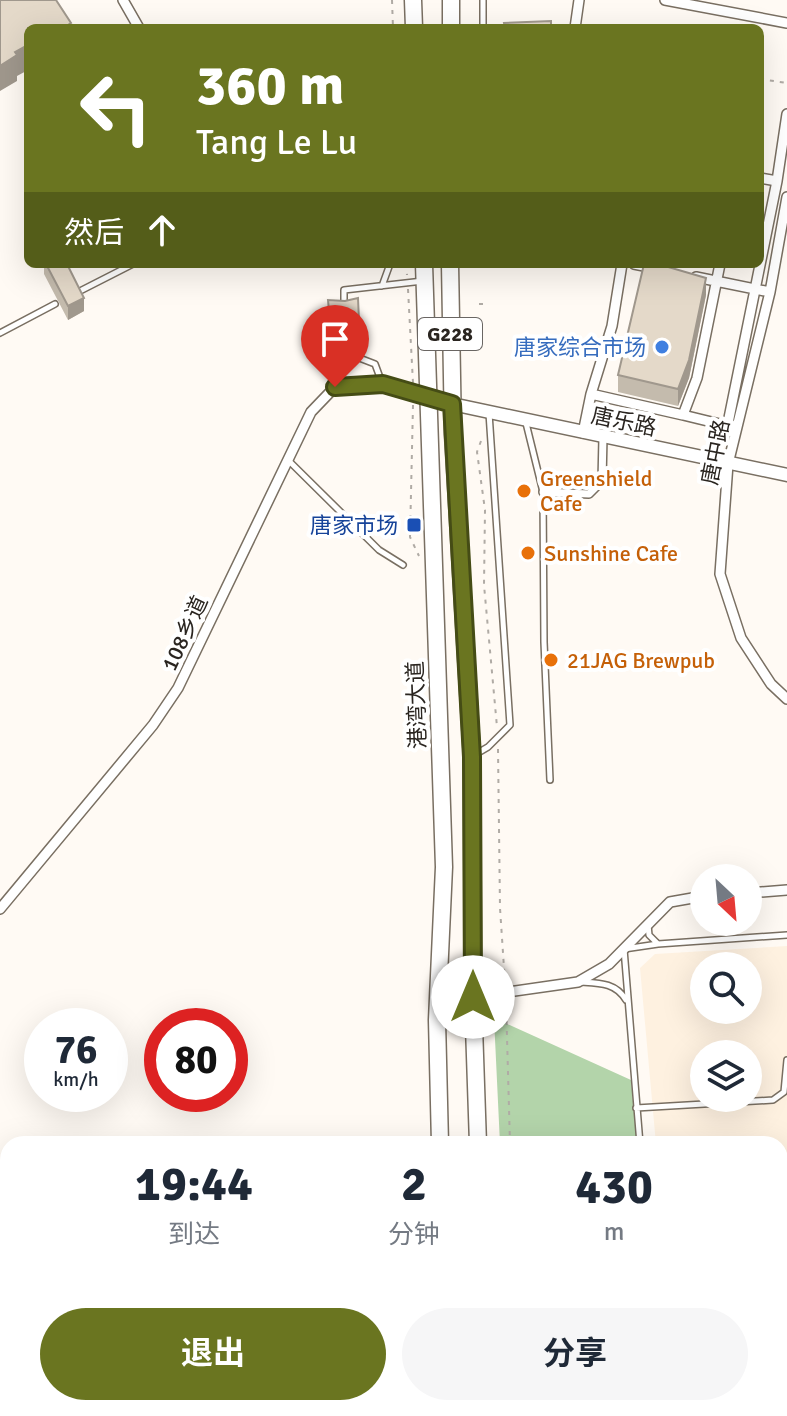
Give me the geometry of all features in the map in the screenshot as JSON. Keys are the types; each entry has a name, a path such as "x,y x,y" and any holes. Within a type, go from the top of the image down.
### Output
{"highway":[{"path":"413,0 414,24"},
{"path":"451,0 451,24"},
{"name":"G228","path":"450,268 452,404 472,757 473,997 478,1136"},
{"name":"港湾大道","path":"419,276 420,395 444,867 437,1020 440,1136"}],"street":[{"path":"123,0 137,24"},
{"path":"576,24 579,0"},
{"path":"665,0 787,23"},
{"path":"764,248 787,114"},
{"path":"764,179 777,181"},
{"name":"唐中路","path":"787,197 770,292 728,464 720,574 741,638 771,684 787,699"},
{"path":"583,433 591,394 612,326 621,268"},
{"path":"653,268 662,270"},
{"path":"683,415 697,378 720,268"},
{"path":"591,394 724,425 728,423 760,268"},
{"path":"690,276 770,292"},
{"path":"383,384 452,404"},
{"name":"108乡道","path":"0,909 153,725 178,688 286,458 311,412 335,387 383,384"},
{"name":"唐乐路","path":"452,404 787,475"},
{"path":"543,492 589,494 602,481 603,437"},
{"path":"762,892 787,890"},
{"path":"473,997 578,982 599,971 670,902 690,898"}],"lane":[{"path":"483,0 483,24"},
{"path":"80,291 125,268"},
{"path":"382,286 389,268"},
{"path":"344,309 344,290 382,286 419,276"},
{"path":"0,333 55,304"},
{"path":"347,338 349,354 375,364 383,384"},
{"path":"472,757 488,747 510,725 489,412"},
{"path":"526,420 543,492 544,642 550,780"},
{"path":"286,458 379,550 403,565"},
{"path":"649,922 649,935 658,944"},
{"path":"639,1136 624,949 787,935"},
{"path":"578,982 611,986 620,991 626,1001"},
{"path":"636,1108 778,1099 785,1087 787,1060"}],"path":[{"path":"392,0 393,24"},
{"path":"764,80 787,83"},
{"path":"419,276 420,395 410,537 422,562"},
{"path":"479,304 488,304"},
{"path":"481,441 477,452 485,510 484,585 497,738 500,908 510,1136"}],"shaded area":[{"path":"787,946 787,1136 655,1136 640,968 655,954"}],"green space":[{"path":"494,1018 631,1080 636,1136 500,1136"}],"building":[{"path":"0,0 56,0 71,23 24,24 24,47 0,66"},
{"path":"551,21 551,24 504,23"},
{"path":"48,268 69,268 84,298 68,306"},
{"name":"唐家综合市场","path":"643,268 672,268 706,278 689,360 678,389 618,375"},
{"path":"358,298 359,321 347,319 330,323 328,300"}],"place":[{"name":"唐家综合市场","path":"662,347"},
{"name":"Greenshield Cafe","path":"524,491"},
{"name":"唐家市场","path":"414,525"},
{"name":"Sunshine Cafe","path":"528,553"},
{"name":"21JAG Brewpub","path":"551,660"}],"route":[{"path":"335,387 383,384 452,404 472,757 473,997"}]}
